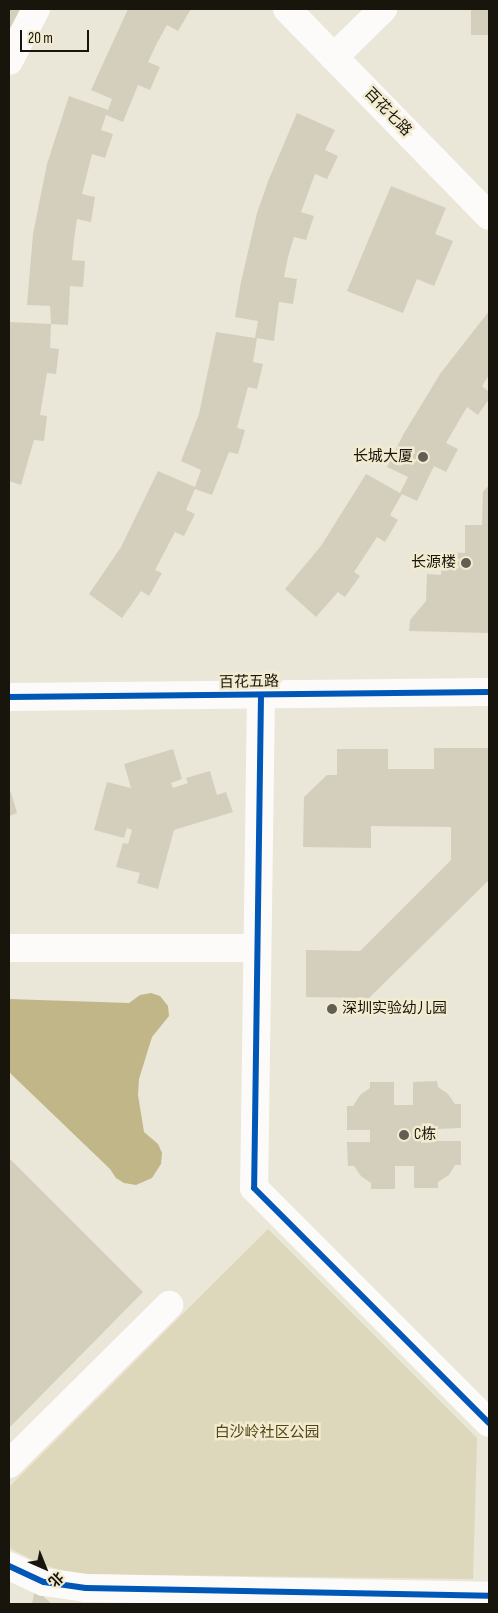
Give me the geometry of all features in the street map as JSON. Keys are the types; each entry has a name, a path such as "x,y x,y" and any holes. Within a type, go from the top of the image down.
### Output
{"street":[{"path":"9,61 36,9"},
{"name":"百花七路","path":"287,9 489,216"},
{"path":"334,57 382,9"},
{"name":"百花五路","path":"9,698 489,692"},
{"path":"261,695 254,1188 489,1423"},
{"path":"9,948 257,948"},
{"path":"9,1464 169,1305"},
{"path":"9,1566 44,1582 86,1596 489,1596"}],"green space":[{"name":"白沙岭社区公园","path":"268,1229 477,1438 473,1579 75,1574 43,1565 9,1547 9,1487"}],"shaded area":[{"path":"151,993 160,996 168,1006 169,1016 152,1037 139,1079 138,1095 144,1132 158,1144 162,1153 161,1164 152,1178 136,1185 124,1183 116,1178 110,1169 9,1072 9,999 129,1003 140,995"}],"building":[{"path":"9,9 30,9 9,29"},
{"path":"128,9 191,9 178,31 167,25 157,43 148,62 160,67 150,90 138,85 123,122 106,115 101,130 113,134 105,158 92,154 82,194 95,197 91,222 77,219 74,240 72,260 85,261 83,287 70,286 68,325 51,324 50,306 27,305 33,234 47,164 69,96 108,110 112,99 91,90"},
{"path":"471,9 489,9 489,35 471,35"},
{"path":"297,113 335,130 325,150 338,156 327,179 315,174 301,212 314,216 306,240 294,237 288,257 284,277 297,279 293,304 279,302 274,341 257,338 253,362 263,364 257,389 248,387 237,428 245,430 238,454 229,452 212,495 195,489 186,510 195,514 184,536 175,532 155,570 162,573 149,596 141,591 122,618 89,594 121,547 158,471 195,487 201,470 181,461 199,414 216,332 255,338 258,321 235,317 241,282 257,213"},
{"path":"391,186 446,208 435,234 453,241 434,286 417,279 403,313 347,291"},
{"name":"长城大厦","path":"489,311 489,375 482,386 489,392 489,399 478,415 467,407 446,443 458,449 446,472 434,466 417,501 402,494 390,515 398,520 385,542 377,537 354,572 360,576 345,597 338,592 316,617 285,589 321,546 366,474 400,493 408,477 387,467 403,435 440,374"},
{"path":"10,322 51,324 50,348 59,349 56,374 47,373 40,415 47,416 44,441 34,440 21,485 9,481"},
{"name":"长源楼","path":"489,485 489,633 409,631 410,620 426,601 427,574 441,575 442,552 465,553 465,525 482,525 483,492"},
{"path":"434,748 489,748 489,880 369,998 306,997 306,950 360,951 451,860 451,827 371,826 371,848 303,847 304,797 327,775 337,775 337,749 388,749 388,769 434,769"},
{"path":"173,749 182,779 171,783 173,788 188,783 186,778 210,771 217,795 226,792 233,812 174,830 158,889 137,883 140,873 116,867 123,843 128,844 132,830 127,828 124,838 94,830 107,782 131,788 124,764"},
{"path":"11,792 17,813 9,816 9,793"},
{"name":"C栋","path":"437,1081 438,1087 448,1094 455,1104 461,1104 461,1128 438,1129 438,1141 461,1141 461,1165 455,1165 449,1175 438,1182 438,1188 414,1188 414,1166 395,1166 395,1189 371,1189 371,1183 361,1176 354,1166 348,1166 347,1142 370,1142 370,1130 347,1130 347,1106 353,1106 360,1095 370,1088 370,1082 394,1082 394,1105 413,1105 413,1082"},
{"path":"9,1158 143,1292 9,1428"},
{"path":"35,1589 52,1604 32,1604"}],"cycle path":[{"path":"9,697 489,692"},
{"path":"261,695 254,1188 489,1423"},
{"path":"9,1566 44,1582 86,1588 489,1596"}],"place":[{"name":"长城大厦","path":"423,457"},
{"name":"长源楼","path":"466,563"},
{"name":"深圳实验幼儿园","path":"332,1009"},
{"name":"C栋","path":"404,1135"}]}
